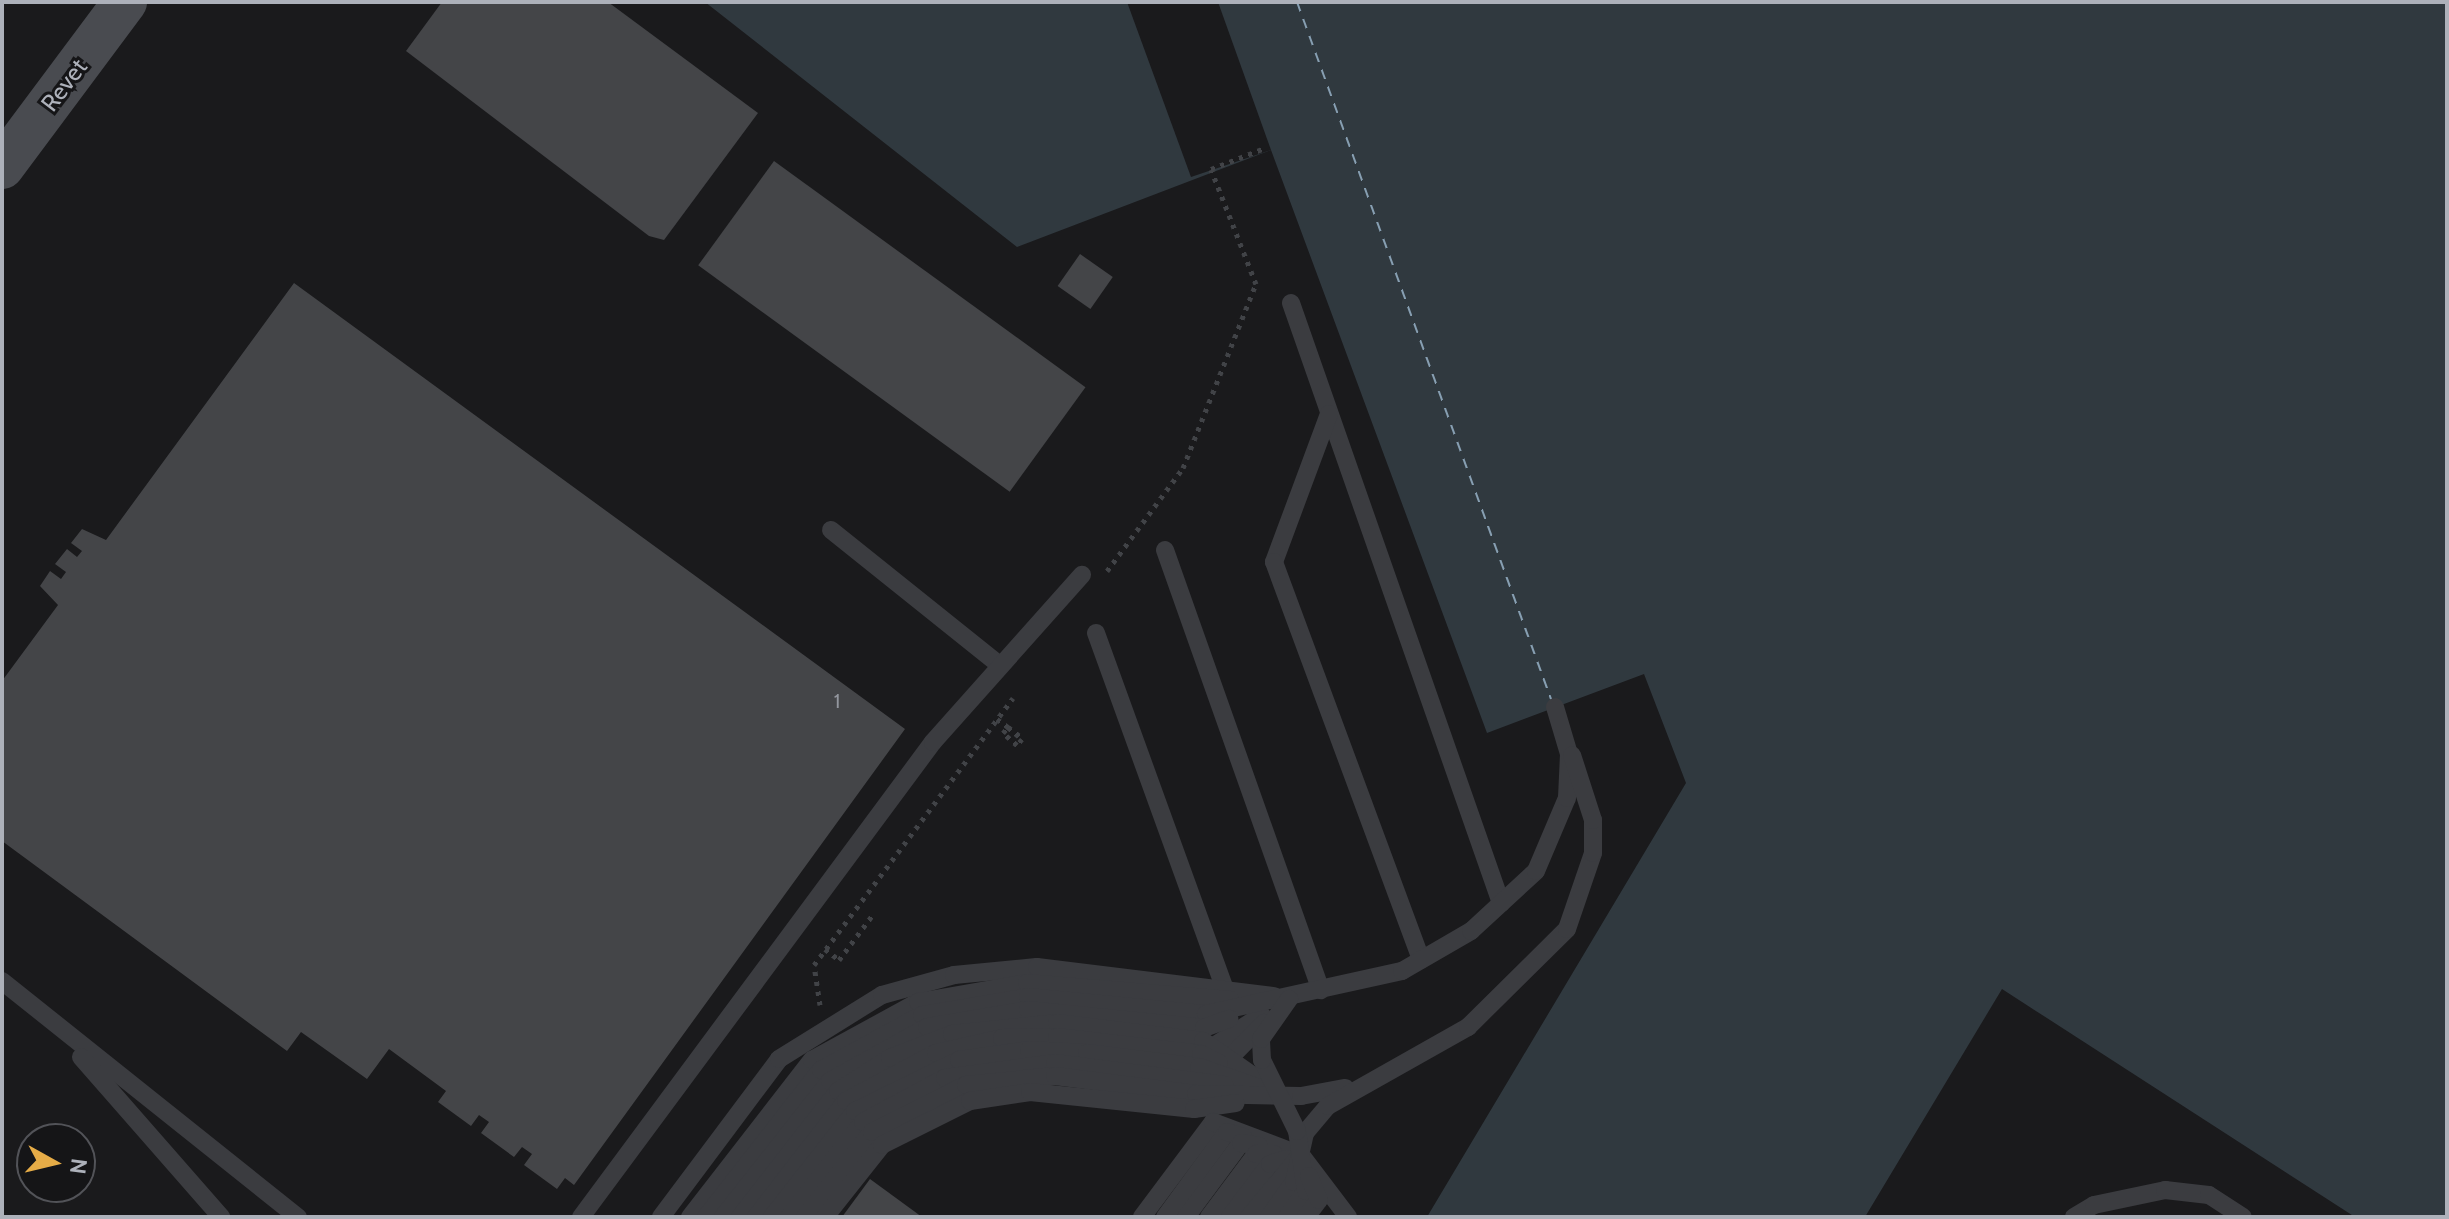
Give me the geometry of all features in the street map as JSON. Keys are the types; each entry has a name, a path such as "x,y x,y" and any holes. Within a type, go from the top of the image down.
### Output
{"street":[{"name":"Revet","path":"2,167 125,2"}],"lane":[{"path":"1291,303 1501,903"},
{"path":"1329,414 1274,562 1421,960"},
{"path":"831,530 998,664"},
{"path":"1165,550 1321,990"},
{"path":"581,1217 998,664 1082,575"},
{"path":"1096,633 1225,989"},
{"path":"805,1217 872,1132 950,1090 1055,1076 1219,1047 1289,999 1421,960 1501,903 1536,871 1567,798 1569,754 1555,707 1593,820 1593,853 1567,929 1468,1027 1390,1074 1328,1106 1305,1133 1294,1182 1269,1217"},
{"path":"661,1217 779,1059 882,995 954,975 1037,967 1289,999"},
{"path":"2,982 126,1101 221,1217"},
{"path":"2,982 298,1217"},
{"path":"690,1217 812,1060 918,1002 1027,983 1219,1047 1283,1096"},
{"path":"706,1217 821,1070 922,1015 1028,997 1219,1047 1283,1096"},
{"path":"789,1217 863,1122 945,1078 1029,1063 1219,1047 1289,999"},
{"path":"1289,999 1261,1039 1262,1060 1283,1096 1319,1200 1306,1217"},
{"path":"723,1217 830,1081 927,1027 1028,1010 1219,1047 1283,1096"},
{"path":"740,1217 838,1091 932,1040 1001,1025 1057,1023 1219,1047"},
{"path":"756,1217 846,1101 936,1053 1029,1036 1219,1047"},
{"path":"772,1217 855,1111 941,1065 1056,1050 1219,1047"},
{"path":"825,1217 882,1145 970,1101 1054,1093 1194,1109 1283,1096 1326,1094 1390,1074"},
{"path":"1142,1217 1213,1122 1301,1155 1345,1217"},
{"path":"1165,1217 1227,1132 1301,1155 1331,1209 1325,1217"},
{"path":"1186,1217 1241,1143 1301,1155"},
{"path":"1209,1217 1256,1154 1301,1155"},
{"path":"1230,1217 1270,1164 1301,1155"},
{"path":"1249,1217 1301,1155"},
{"path":"1287,1217 1306,1191 1301,1155"},
{"path":"2074,1217 2094,1205 2165,1190 2209,1195 2243,1217"}],"path":[{"path":"997,719 1008,727 1022,739 1017,745 1003,733 1008,727 1022,738"},
{"path":"825,949 839,960 874,913"}],"shaded area":[{"path":"705,2 2447,2 2447,1217 2355,1217 2002,989 1865,1217 1427,1217 1686,783 1644,674 1487,733 1271,150 1017,247"}],"pier":[{"path":"1127,2 1218,2 1271,150 1191,177"}],"building":[{"path":"442,2 608,2 758,113 664,240 649,236 406,51"},
{"path":"774,161 1085,387 1010,492 698,265"},
{"path":"1080,254 1113,277 1090,309 1058,286"},
{"path":"294,283 905,729 574,1185 565,1178 557,1189 524,1165 532,1154 522,1147 514,1157 481,1133 489,1122 479,1115 471,1126 438,1102 446,1091 389,1049 367,1079 301,1032 287,1051 2,841 2,681 58,605 40,586 50,571 61,579 66,572 55,564 67,549 77,557 82,551 71,543 82,529 106,540"},
{"path":"870,1179 922,1217 842,1217"}],"ferry route":[{"path":"1297,2 1551,699"}]}
